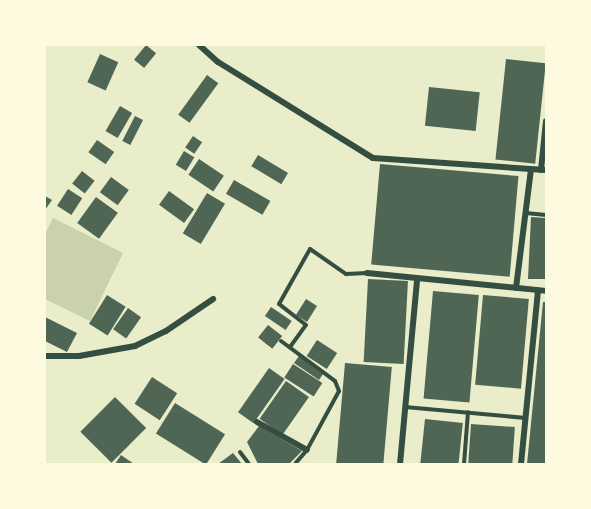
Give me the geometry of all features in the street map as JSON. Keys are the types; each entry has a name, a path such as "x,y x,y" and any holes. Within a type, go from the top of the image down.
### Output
{"street":[{"path":"199,45 218,62 373,158 543,170 546,121"},
{"path":"516,288 531,169"},
{"path":"367,273 417,280 546,291"},
{"path":"400,464 417,280"},
{"path":"521,464 538,291"},
{"path":"45,356 79,356 135,346 166,331 213,299"},
{"path":"257,422 307,450"}],"lane":[{"path":"526,213 546,215"},
{"path":"290,347 306,325 279,304 310,249 346,274 367,273"},
{"path":"281,340 335,381 339,391 307,450 295,464"},
{"path":"405,406 526,418"},
{"path":"464,464 468,412"},
{"path":"240,452 249,464"}],"green space":[{"path":"53,218 123,253 90,321 45,299 45,234"}],"building":[{"path":"146,45 156,53 144,68 134,60"},
{"path":"100,54 118,62 106,90 87,82"},
{"path":"506,59 546,63 535,164 495,159"},
{"path":"207,75 218,83 190,123 178,115"},
{"path":"429,87 480,92 476,131 425,126"},
{"path":"120,106 132,113 118,138 106,131"},
{"path":"135,116 143,120 130,145 122,141"},
{"path":"193,136 202,142 194,154 185,148"},
{"path":"97,140 114,152 106,164 88,152"},
{"path":"184,151 194,157 186,171 176,165"},
{"path":"258,155 288,173 281,184 251,166"},
{"path":"199,159 224,176 213,192 188,175"},
{"path":"380,164 518,176 510,277 371,265"},
{"path":"82,171 95,181 85,193 72,184"},
{"path":"111,177 129,190 118,205 100,192"},
{"path":"234,180 270,201 262,215 226,194"},
{"path":"68,189 82,198 71,215 57,206"},
{"path":"169,191 194,209 184,223 159,205"},
{"path":"207,193 225,204 201,244 183,233"},
{"path":"45,196 52,200 45,210"},
{"path":"96,197 118,213 99,239 77,223"},
{"path":"531,217 546,218 546,279 528,279"},
{"path":"368,279 408,281 404,364 364,362"},
{"path":"433,291 479,295 469,403 424,399"},
{"path":"107,295 126,307 108,335 89,324"},
{"path":"483,295 529,299 521,389 475,385"},
{"path":"306,299 317,306 307,322 296,315"},
{"path":"543,302 546,302 546,464 527,464"},
{"path":"271,307 292,321 286,330 265,316"},
{"path":"128,308 141,317 126,338 113,329"},
{"path":"45,317 77,333 67,352 45,341"},
{"path":"268,325 282,336 272,349 258,338"},
{"path":"317,340 337,353 327,369 307,356"},
{"path":"299,356 323,374 319,380 294,363"},
{"path":"345,363 392,367 383,464 336,464"},
{"path":"293,364 322,383 314,396 284,377"},
{"path":"269,368 285,379 254,423 238,412"},
{"path":"152,377 177,393 160,420 135,404"},
{"path":"286,381 309,397 283,435 260,419"},
{"path":"115,397 146,428 111,463 80,432"},
{"path":"175,403 225,434 205,464 156,434"},
{"path":"425,419 463,423 458,464 420,464"},
{"path":"471,424 515,427 512,464 468,464"},
{"path":"259,426 302,451 289,464 258,464 247,442"},
{"path":"233,453 242,464 218,464"},
{"path":"121,455 134,464 115,464"}]}
